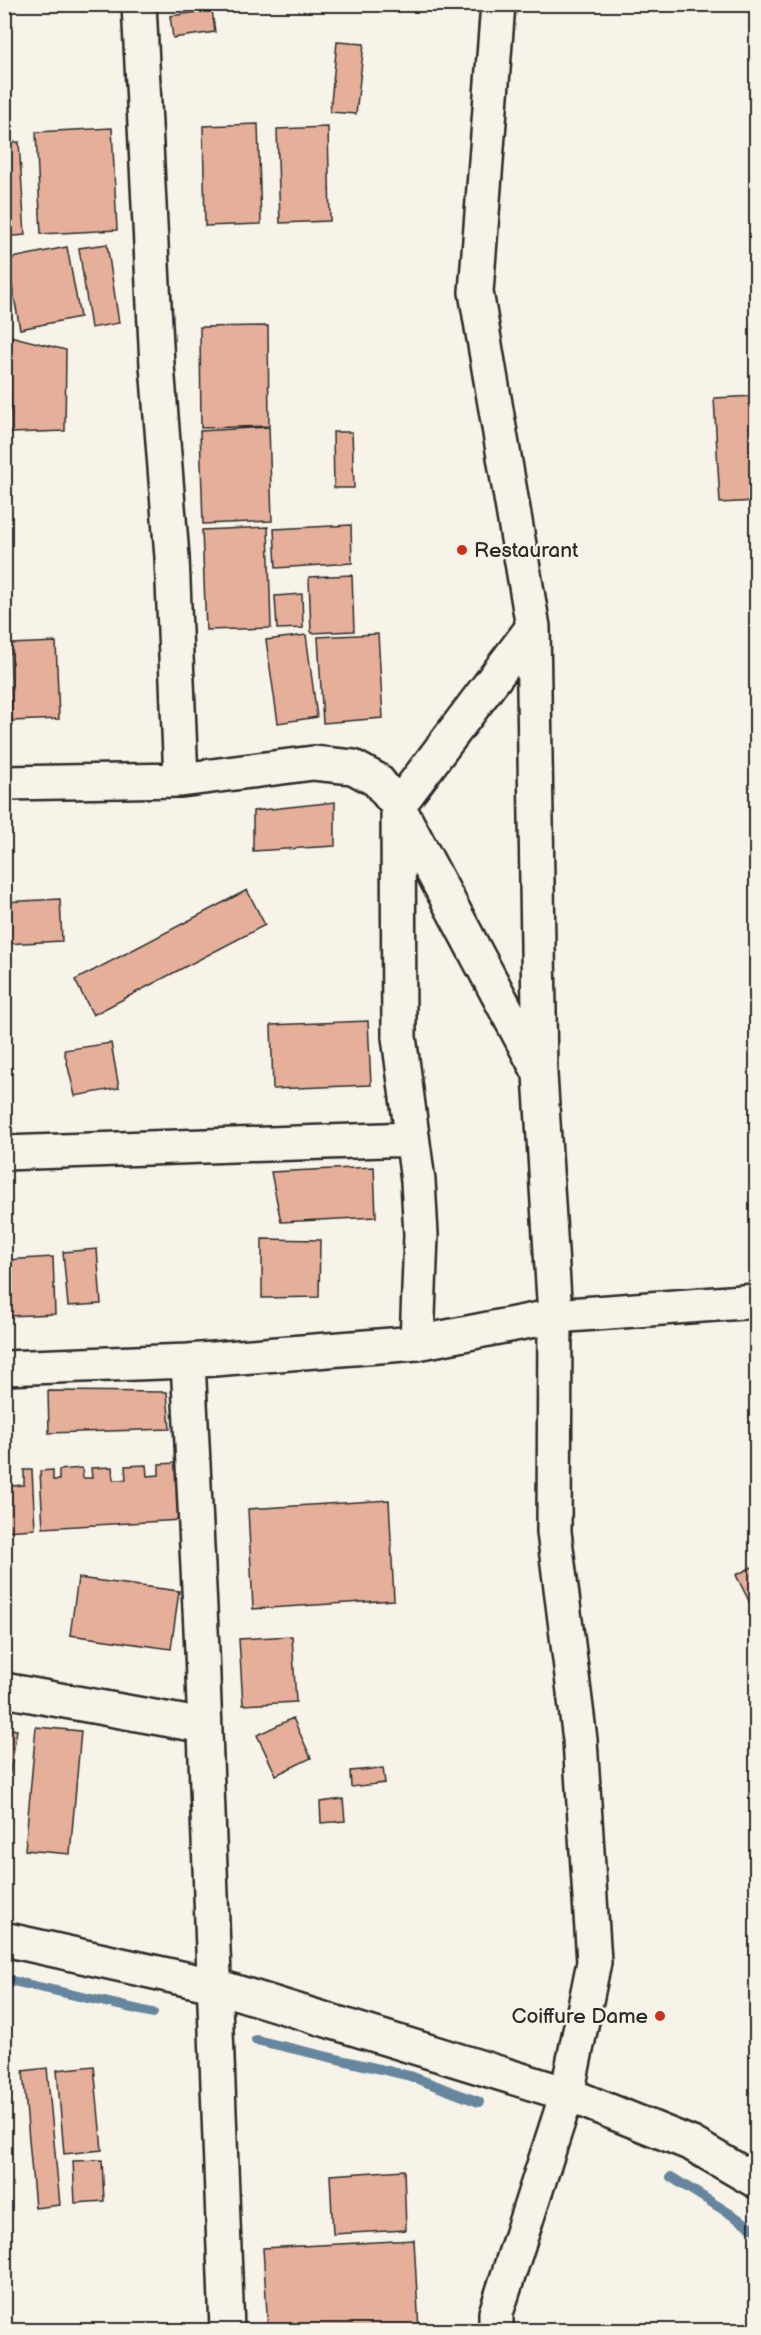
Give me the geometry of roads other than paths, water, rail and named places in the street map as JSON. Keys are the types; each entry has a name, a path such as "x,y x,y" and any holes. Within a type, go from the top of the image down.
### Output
{"street":[{"path":"139,4 157,364 172,557 181,780"},
{"path":"496,2331 496,2313 567,2094 594,1962 580,1740 554,1532 555,1316 540,1074 533,627 476,292 498,4"},
{"path":"417,1344 421,1235 418,1181 399,1037 398,806 533,627"},
{"path":"4,783 181,780 313,763 352,767 377,780 398,806 540,1074"},
{"path":"4,1153 412,1139"},
{"path":"4,1368 188,1361 417,1344 555,1316 756,1301"},
{"path":"188,1361 202,1650 227,2331"},
{"path":"4,1690 204,1726"},
{"path":"4,1939 213,1985 567,2094 692,2144 756,2181"}],"waterway":[{"path":"4,1979 153,2013"},
{"path":"256,2040 410,2076 479,2102"},
{"path":"671,2177 756,2230"}],"place":[{"name":"Restaurant","path":"462,550"},
{"name":"Coiffure Dame","path":"660,2016"}]}
